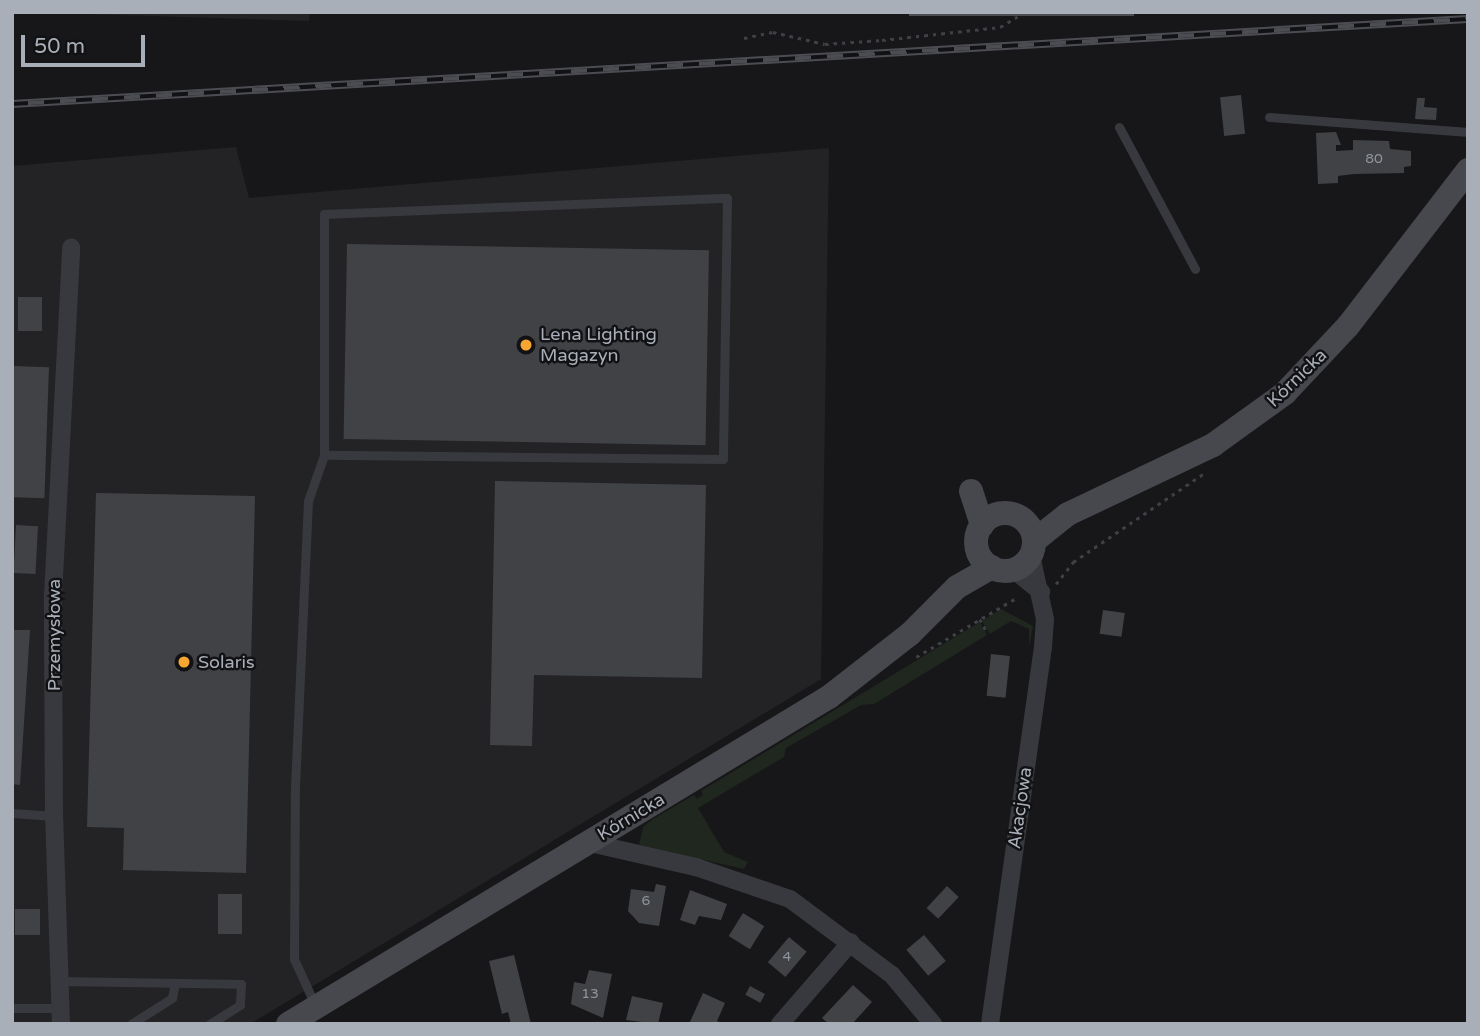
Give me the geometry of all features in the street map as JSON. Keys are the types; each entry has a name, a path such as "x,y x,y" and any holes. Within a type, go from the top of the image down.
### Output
{"street":[{"name":"Kórnicka","path":"1068,514 1116,495 1213,445 1285,393 1356,317 1468,170"},
{"name":"Przemysłowa","path":"60,1016 54,816 53,596 71,247"},
{"path":"1000,519 1068,514"},
{"path":"1010,557 1068,514"},
{"path":"1000,519 1010,557"},
{"path":"1000,519 1010,557"},
{"name":"Kórnicka","path":"288,1024 829,697 910,634 957,587 1010,557"},
{"name":"Akacjowa","path":"990,1024 1043,647 1041,592 1010,557"},
{"path":"590,842 696,867 790,899 852,942 892,975 933,1024"},
{"path":"780,1024 852,942"}],"lane":[{"path":"1269,117 1468,132"},
{"path":"1119,127 1195,269"},
{"path":"316,1006 294,959 295,787 308,501 324,456 324,214 727,198 723,459 324,456"},
{"path":"12,813 54,816"},
{"path":"58,981 241,984 240,1005 209,1024"},
{"path":"131,1024 172,998 175,983"},
{"path":"12,1008 60,1016"}],"path":[{"path":"744,37 773,32 825,44 882,40 1000,27 1025,12"},
{"path":"980,619 989,634"}],"shaded area":[{"path":"18,12 310,12 309,21"},
{"path":"236,147 249,198 829,148 821,679 250,1024 12,1024 12,166"},
{"path":"1001,609 1033,626 1029,647 1029,629 1011,621 990,634 982,621"},
{"path":"980,622 987,635 874,704 861,705 786,748 784,757 698,808 724,852 748,862 744,869 639,845 643,827 653,819 694,795 697,799 703,795 701,791"}],"building":[{"path":"1241,95 1245,134 1224,136 1220,97"},
{"path":"1417,98 1425,98 1424,107 1437,108 1436,120 1415,119"},
{"path":"1336,132 1341,145 1336,145 1336,151 1353,150 1353,140 1389,141 1390,149 1411,151 1411,166 1404,167 1404,173 1338,176 1338,183 1318,184 1316,133"},
{"name":"Lena Lighting Magazyn","path":"347,244 709,250 706,445 344,439"},
{"path":"18,297 42,297 42,331 18,331"},
{"path":"12,366 49,367 44,498 12,497"},
{"path":"495,481 706,485 702,678 534,675 532,746 490,745"},
{"name":"Solaris","path":"96,493 255,496 246,873 123,870 124,828 87,827"},
{"path":"16,525 38,526 35,574 13,573"},
{"path":"1103,610 1125,613 1121,637 1100,634"},
{"path":"12,630 30,630 20,785 12,784"},
{"path":"991,654 1010,656 1006,698 987,696"},
{"path":"656,884 666,886 659,926 639,923 628,911 631,889 654,892"},
{"path":"947,886 959,897 938,919 927,908"},
{"path":"690,890 727,904 721,920 699,916 695,925 680,920"},
{"path":"218,894 242,894 242,934 218,934"},
{"path":"15,909 40,909 40,935 15,935"},
{"path":"743,913 764,926 750,949 729,936"},
{"path":"924,935 946,961 928,976 906,950"},
{"path":"789,937 807,952 785,977 768,962"},
{"path":"514,955 531,1024 511,1024 508,1012 502,1014 489,961"},
{"path":"589,970 612,974 603,1018 571,1004 574,982 585,984"},
{"path":"853,985 872,1002 852,1024 829,1024 822,1018"},
{"path":"750,986 765,994 760,1003 745,995"},
{"path":"703,993 725,1003 717,1021 723,1024 689,1024"},
{"path":"632,996 663,1003 658,1024 626,1020"}],"railway":[{"path":"909,12 1134,12"},
{"path":"12,104 1468,19"}],"place":[{"name":"Lena Lighting Magazyn","path":"526,345"},
{"name":"Solaris","path":"184,662"}]}
